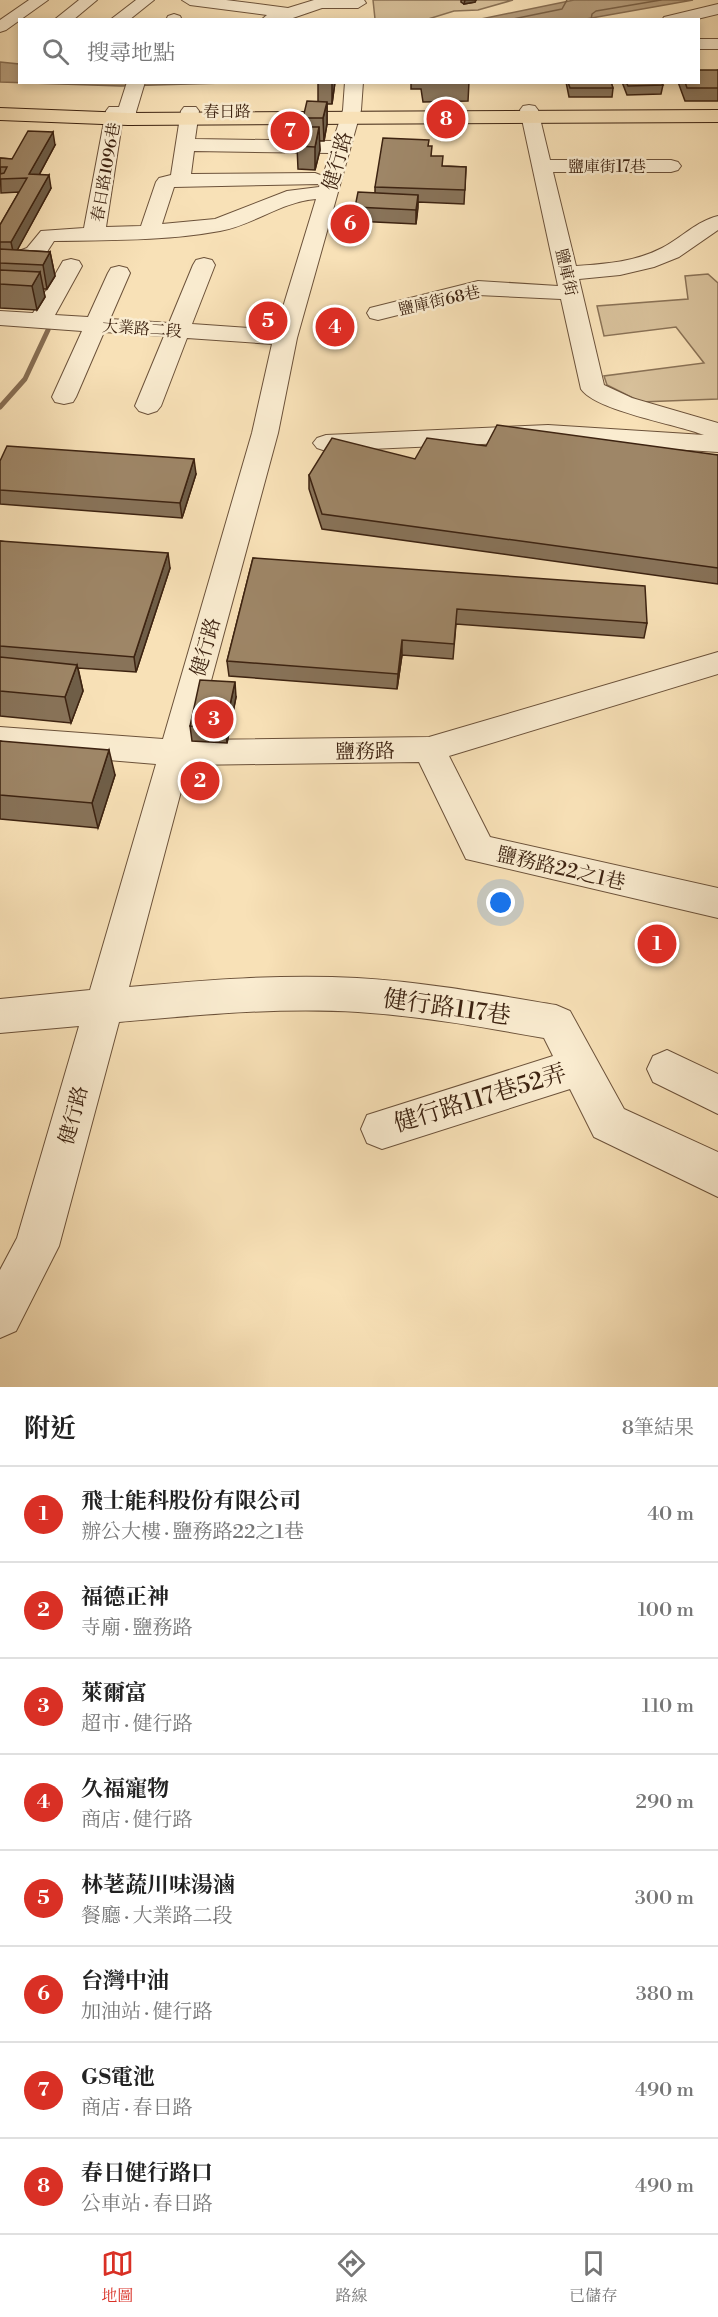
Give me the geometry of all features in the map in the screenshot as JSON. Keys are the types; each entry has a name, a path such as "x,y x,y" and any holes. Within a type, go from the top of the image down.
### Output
{"main road":[{"name":"春日路","path":"0,107 125,106 190,114 352,103 453,114 529,114"},
{"name":"春日路","path":"0,114 125,106"},
{"path":"529,114 718,109"},
{"path":"529,114 718,116"}],"street":[{"path":"0,27 40,0"},
{"path":"65,18 89,0"},
{"path":"121,18 146,0"},
{"path":"176,18 196,0 262,10"},
{"path":"243,18 262,10 321,3 358,7"},
{"path":"679,18 718,9"},
{"path":"0,32 18,31"},
{"path":"700,44 718,44"},
{"name":"健行路","path":"0,1315 37,1246 265,433 285,338 352,103"},
{"name":"春日路1096巷","path":"94,233 125,106"},
{"path":"180,180 190,114"},
{"name":"鹽庫街","path":"529,114 593,389 609,399 701,424 718,432"},
{"path":"185,145 341,147"},
{"name":"鹽庫街17巷","path":"542,166 671,166"},
{"path":"149,232 166,182 180,180 329,186"},
{"path":"0,265 35,253 48,235 149,232 219,225 294,195 329,186"},
{"name":"鹽庫街68巷","path":"378,313 478,288 569,283 644,264 672,251 695,234 718,222"},
{"path":"148,406 204,265"},
{"path":"48,321 72,266"},
{"path":"64,397 119,273"},
{"name":"大業路二段","path":"0,318 285,338"},
{"path":"326,442 548,434 718,444"},
{"name":"鹽務路","path":"0,740 176,753 429,749 718,663"},
{"name":"鹽務路22之1巷","path":"429,749 478,849 718,903"},
{"name":"健行路117巷","path":"103,1006 238,995 328,994 437,1002 556,1023 609,1123 699,1164 718,1176"},
{"path":"0,1016 103,1006"},
{"name":"健行路117巷52弄","path":"382,1129 579,1067"},
{"path":"667,1069 718,1095"}],"shaded area":[{"path":"373,0 513,0 478,10 454,11 431,18 375,18"},
{"path":"708,274 718,283 718,399 641,402 607,385 604,376 704,363 676,327 604,336 597,306 688,299 685,276"}],"water":[{"path":"574,0 693,0 592,18 486,18"},
{"path":"0,62 18,64 18,83 0,82"},
{"path":"60,84 190,84 121,86"}],"building":[{"path":"700,70 718,70 718,88 687,88 686,84 700,84"},
{"path":"569,84 612,84 613,88 570,88"},
{"path":"627,84 663,85 628,86"},
{"path":"307,101 327,102 323,118 303,118"},
{"path":"302,127 319,127 315,147 297,146"},
{"path":"28,131 53,132 29,174 49,175 11,242 0,242 0,225 27,178 0,179 0,174 4,173 7,167 0,167 0,158 12,159"},
{"path":"383,138 429,140 428,146 432,146 431,156 443,156 442,166 466,167 465,190 375,187"},
{"path":"358,192 418,195 416,210 355,207"},
{"path":"0,249 50,252 43,265 0,263"},
{"path":"0,270 40,272 32,286 0,284"},
{"path":"497,425 718,455 718,568 322,514 309,475 332,438 415,459 427,438 486,446"},
{"path":"7,446 194,459 180,503 0,490 0,461"},
{"path":"0,541 168,553 134,657 0,646"},
{"path":"253,558 645,586 647,623 457,609 454,644 402,640 398,674 227,661"},
{"path":"0,657 77,665 65,697 0,691"},
{"path":"200,680 235,682 225,728 190,726"},
{"path":"0,741 109,750 92,803 0,795"}],"waterway":[{"path":"0,407 25,379 48,330"}],"place":[{"name":"春日健行路口","path":"446,119"},
{"name":"GS電池","path":"290,131"},
{"name":"台灣中油","path":"350,224"},
{"name":"林荖蔬川味湯滷","path":"268,321"},
{"name":"久福寵物","path":"335,327"},
{"name":"萊爾富","path":"214,719"},
{"name":"福德正神","path":"200,781"},
{"name":"飛士能科股份有限公司","path":"657,944"}]}
